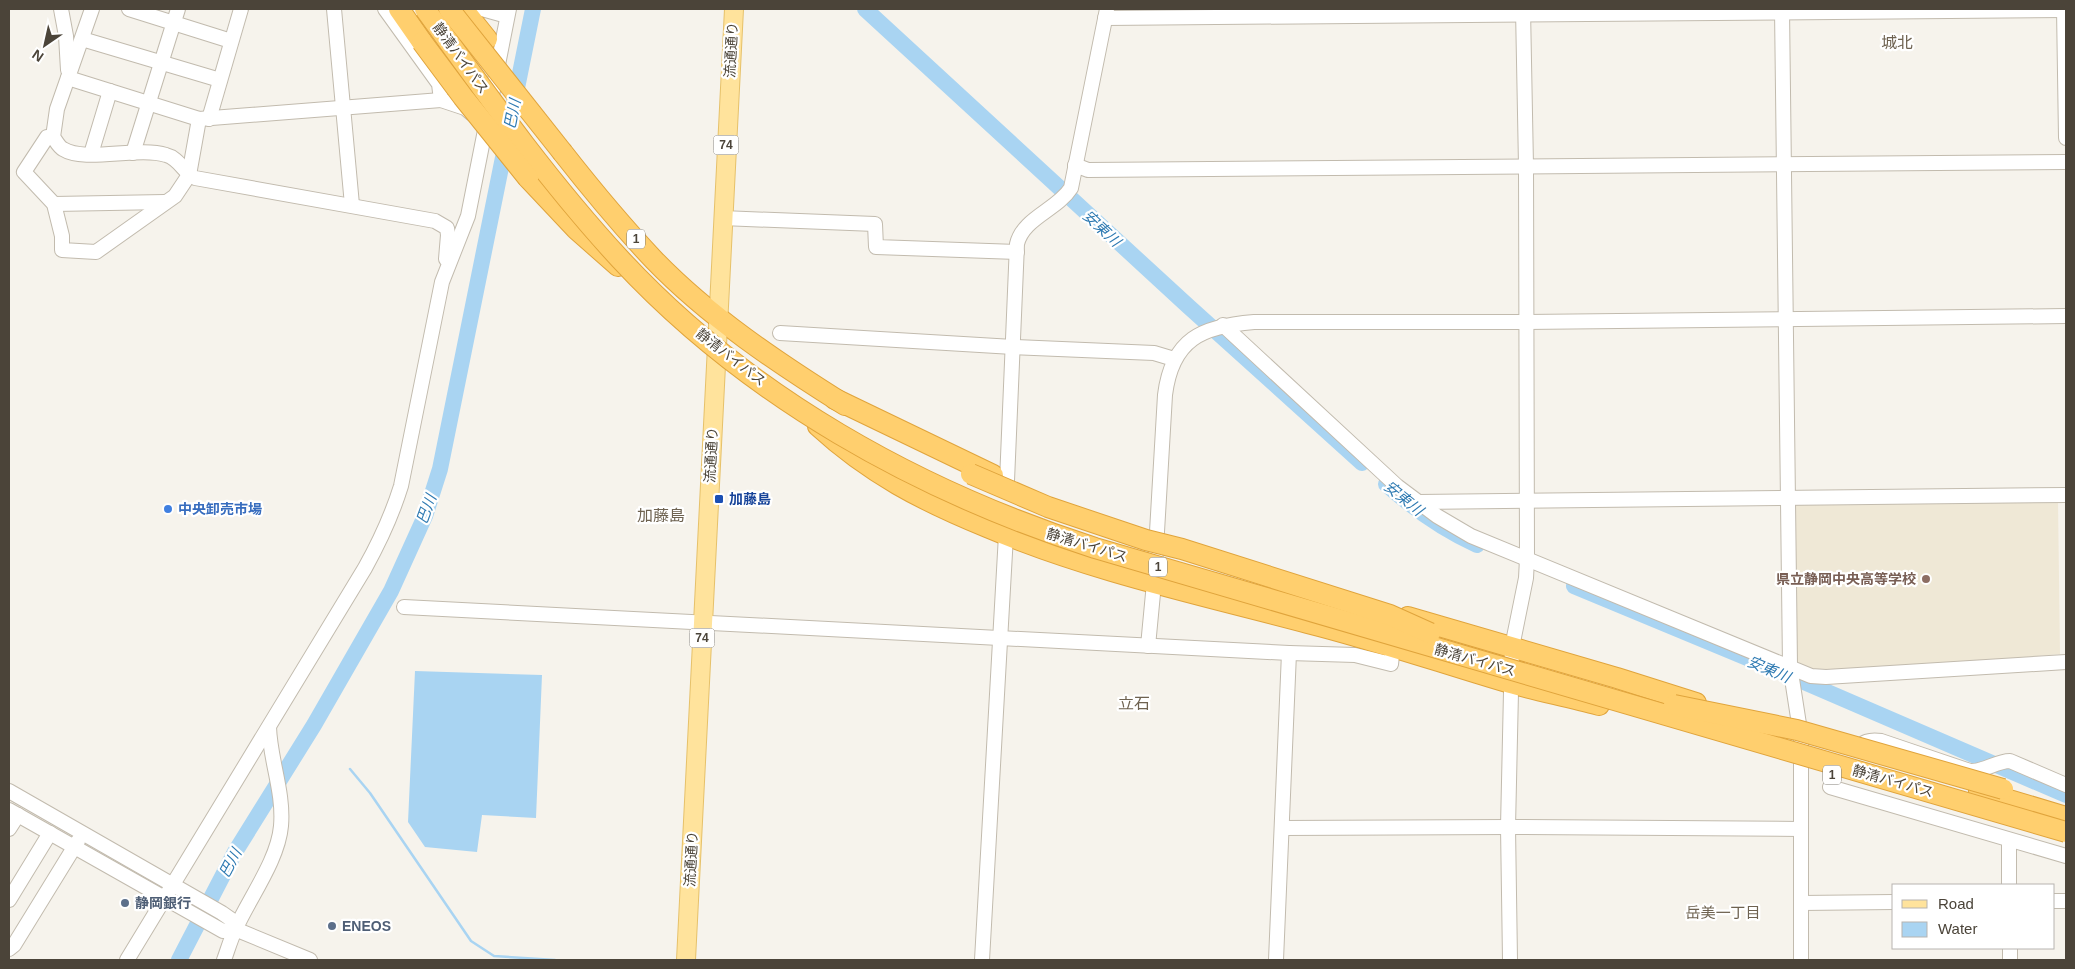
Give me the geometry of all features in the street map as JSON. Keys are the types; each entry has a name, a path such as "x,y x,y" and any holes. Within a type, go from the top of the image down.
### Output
{"highway":[{"name":"1","path":"399,9 463,97 576,229 716,352 810,419 876,462 994,520 1036,538 1090,557 1220,596 1271,608 1337,620"},
{"name":"1","path":"413,9 529,174"},
{"name":"静清バイパス","path":"425,9 544,170 622,261 710,342 742,368 797,407 846,438 906,472 1029,527 1095,548 2066,833"},
{"name":"静清バイパス","path":"437,9 540,146 623,243 674,294 749,357 818,406 909,459 1016,508 1099,536 2066,818"},
{"path":"449,9 563,153"},
{"name":"1","path":"463,9 486,39 563,153 604,205 655,261 718,317 835,399 890,432 971,474 1048,507 1146,540 1182,549 1390,615 1430,634"},
{"name":"1","path":"835,399 1007,481 1059,502 1156,534 1250,560 1392,612 1617,678 1850,753 2066,818"},
{"name":"1","path":"810,419 872,471 898,486 949,512 1006,535 1091,565 1310,623 1512,683 1721,734 2066,833"},
{"name":"1","path":"1600,697 1650,718 1855,782 2066,843"},
{"name":"1","path":"1674,705 1797,730 2066,808"}],"main road":[{"name":"流通通り","path":"686,960 734,9"}],"street":[{"path":"61,9 66,36 68,78"},
{"path":"92,9 57,109 53,137 61,148 76,155 166,154 176,161 189,175 195,178 425,218 444,225 447,228 448,236 442,282 401,486 384,534 127,960"},
{"path":"129,9 231,41"},
{"path":"133,153 178,9"},
{"path":"53,137 47,137 24,172 54,204 62,236 62,250 96,252 175,196 189,175 204,119 220,80 241,9"},
{"path":"334,9 352,205"},
{"path":"385,9 439,84 441,100"},
{"path":"442,282 468,216 508,12 487,9"},
{"path":"1782,10 1790,666 1801,737 1801,960"},
{"path":"1007,481 1019,238 1024,229 1057,204 1071,188 1106,13 2065,10 2066,138"},
{"path":"1510,960 1508,827 1512,647 1526,578 1527,559 1526,166 1523,12"},
{"path":"82,39 220,80"},
{"path":"68,78 149,104 204,119 441,100 465,108 485,123"},
{"path":"91,154 110,92"},
{"path":"1075,165 1088,170 2066,162"},
{"path":"54,204 165,202"},
{"path":"722,218 875,224 876,247 1017,252"},
{"path":"1148,646 1154,583 1164,395 1168,373 1174,359 1183,346 1203,332 1223,325 1254,322 1526,322 2066,316"},
{"path":"1223,325 1397,486 1437,516 1471,536 1811,676 1826,677 2066,662"},
{"path":"780,333 1013,347 1154,353 1174,359"},
{"path":"1418,502 2066,495"},
{"path":"982,960 1006,535"},
{"path":"404,607 703,624 1355,655 1391,664 1393,647"},
{"path":"1276,960 1289,653"},
{"path":"224,960 235,930 272,857 281,826 280,793 269,746 269,726"},
{"path":"1850,753 1864,742 1872,740 1881,741 1976,772 2002,761 2010,761 2066,786"},
{"path":"1878,780 1880,801"},
{"path":"1830,787 2066,856"},
{"path":"9,791 222,913 232,920 235,930"},
{"path":"9,829 13,812 223,931 235,930 310,960"},
{"path":"1282,828 1801,829"},
{"path":"9,900 50,833"},
{"path":"9,949 14,945 82,834"},
{"path":"2009,840 2009,884"},
{"path":"1801,903 1892,902"},
{"path":"686,960 695,960"}],"shaded area":[{"name":"県立静岡中央高等学校","path":"2058,501 2060,654 1895,669 1813,670 1802,666 1794,657 1793,503"}],"water":[{"path":"415,671 542,675 536,818 482,815 477,852 425,847 408,822"}],"waterway":[{"name":"巴川","path":"179,960 235,852 314,725 391,591 425,516 440,469 533,9"},
{"name":"安東川","path":"865,9 1362,463"},
{"name":"安東川","path":"1386,484 1429,518 1477,545"},
{"name":"安東川","path":"1574,586 1774,669 2066,795"},
{"path":"350,769 370,793 471,941 494,956 555,960"}],"place":[{"name":"加藤島","path":"719,499"},
{"name":"中央卸売市場","path":"168,509"},
{"name":"県立静岡中央高等学校","path":"1926,579"},
{"name":"静岡銀行","path":"125,903"},
{"name":"ENEOS","path":"332,926"}],"district":[{"name":"城北","path":"1897,42"},
{"name":"加藤島","path":"661,515"},
{"name":"立石","path":"1134,703"},
{"name":"岳美一丁目","path":"1723,912"}]}
